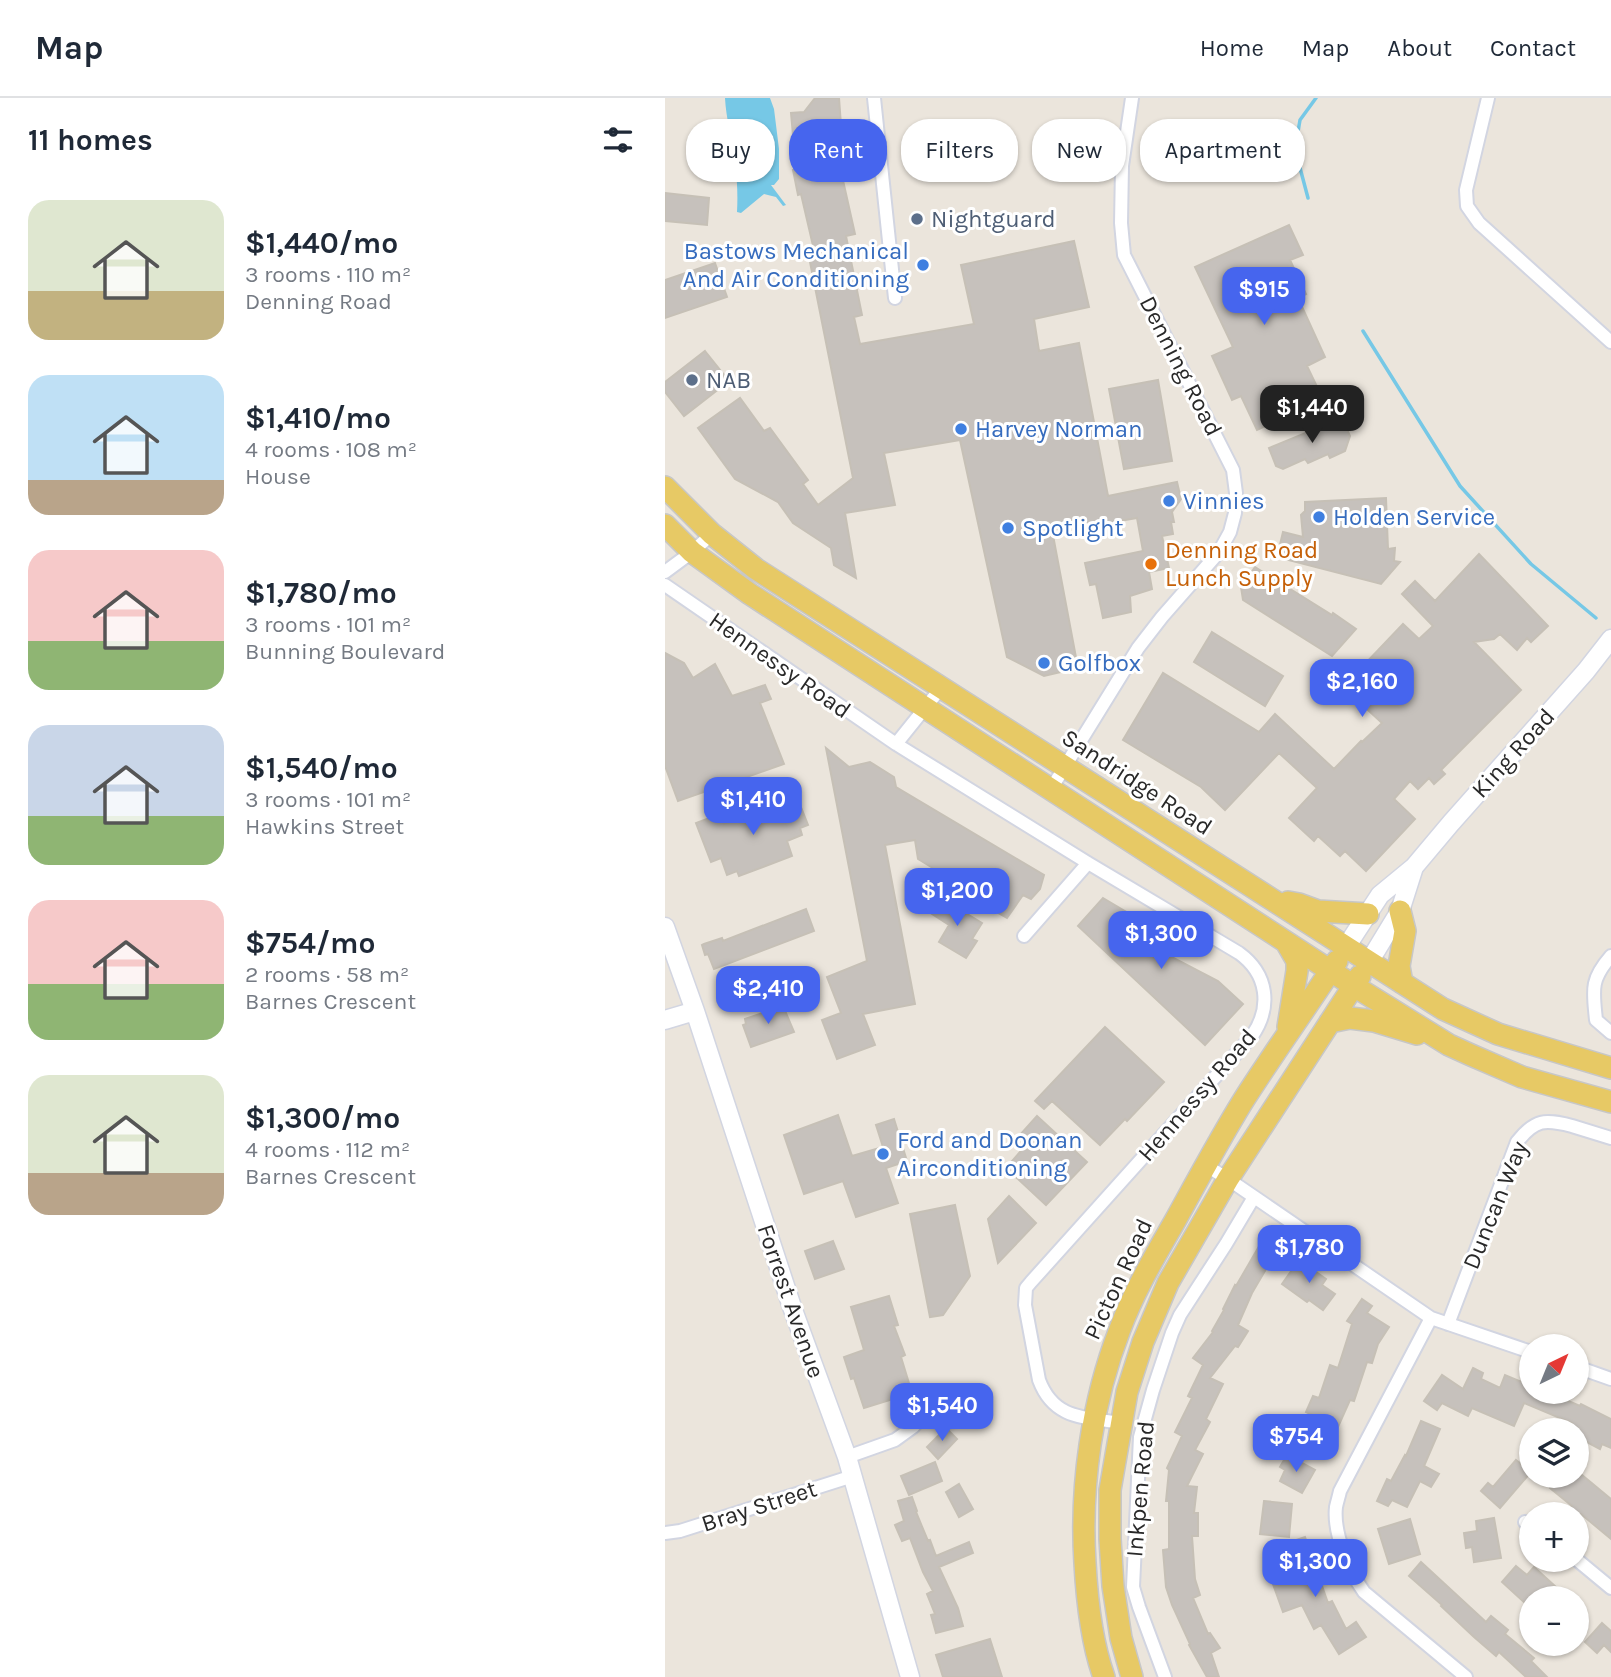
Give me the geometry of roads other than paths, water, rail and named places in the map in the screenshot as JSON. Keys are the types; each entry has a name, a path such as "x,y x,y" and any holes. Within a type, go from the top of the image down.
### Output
{"main road":[{"name":"Sandridge Road","path":"665,487 712,534 756,569 1443,1009 1498,1034 1611,1068"},
{"path":"665,525 692,552 750,594 1330,971 1449,1045"},
{"name":"King Road","path":"1346,947 1380,895 1414,867 1611,639"},
{"name":"King Road","path":"1369,962 1400,911 1414,867"},
{"path":"1272,900 1299,904 1318,911 1369,914"},
{"path":"1400,911 1405,931 1399,966 1402,983"},
{"name":"Forrest Avenue","path":"665,927 792,1307 847,1457 910,1677"},
{"path":"1286,942 1297,961 1287,1036"},
{"name":"Picton Road","path":"1104,1677 1086,1587 1083,1514 1094,1419 1107,1367 1133,1298 1205,1165 1243,1102 1346,947"},
{"name":"Picton Road","path":"1132,1677 1121,1638 1113,1586 1110,1539 1110,1490 1128,1392 1156,1308 1168,1283 1228,1179 1369,962"},
{"path":"665,1020 695,1011"},
{"path":"1330,1022 1350,1018 1374,1021 1449,1045 1523,1077 1611,1102"}],"street":[{"path":"874,98 895,298"},
{"name":"Denning Road","path":"1051,789 1138,648 1219,552 1230,531 1235,513 1233,470 1124,255 1121,223 1122,166 1132,98"},
{"path":"1488,98 1466,190 1467,206 1479,223 1611,342"},
{"path":"665,572 712,534"},
{"name":"Hennessy Road","path":"665,585 896,744 1246,958 1257,971 1265,1002 1260,1021 1252,1036 1026,1288 1025,1305 1043,1391 1059,1409 1070,1414 1121,1423"},
{"path":"896,744 941,688"},
{"path":"1024,936 1088,863"},
{"path":"1611,956 1600,969 1593,988 1597,1020 1611,1033"},
{"name":"Duncan Way","path":"1448,1324 1517,1142 1525,1132 1541,1122 1551,1121 1611,1138"},
{"path":"1205,1165 1431,1318 1519,1348"},
{"name":"Inkpen Road","path":"1165,1677 1133,1587 1140,1437 1153,1390 1180,1315 1254,1197"},
{"path":"1431,1318 1340,1490 1336,1524 1347,1561 1364,1592 1466,1677"},
{"path":"1589,1371 1611,1378"},
{"path":"847,1457 895,1440 912,1427 945,1391"},
{"name":"Bray Street","path":"665,1533 680,1531 853,1476"},
{"path":"1589,1570 1611,1588"}],"water":[{"path":"725,98 770,98 774,109 779,149 779,179 774,185 771,185 786,205 783,206 776,197 764,194 741,213 737,212 737,182 775,182 775,119 728,119"}],"waterway":[{"path":"1308,198 1295,149 1300,120 1316,98"},
{"path":"1363,331 1460,486 1531,564 1596,618"}],"place":[{"name":"Nightguard","path":"917,219"},
{"name":"Bastows Mechanical And Air Conditioning","path":"923,265"},
{"name":"NAB","path":"692,380"},
{"name":"Harvey Norman","path":"961,429"},
{"name":"Vinnies","path":"1169,501"},
{"name":"Holden Service","path":"1319,517"},
{"name":"Spotlight","path":"1008,528"},
{"name":"Denning Road Lunch Supply","path":"1151,564"},
{"name":"Golfbox","path":"1044,663"},
{"name":"Ford and Doonan Airconditioning","path":"883,1154"}]}
